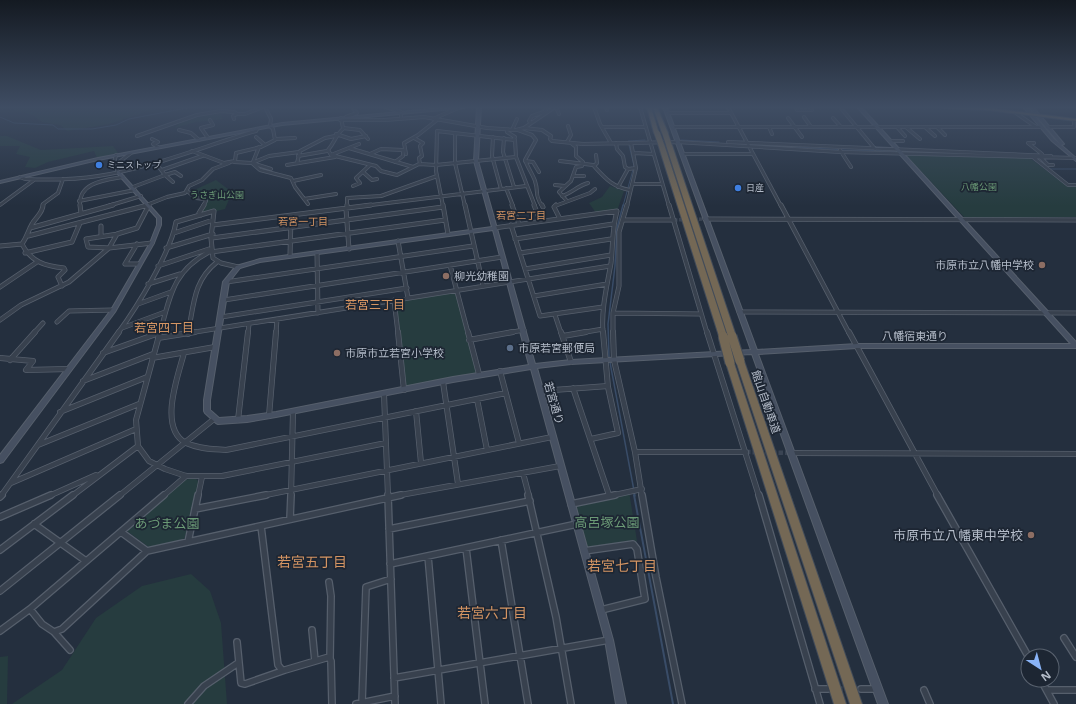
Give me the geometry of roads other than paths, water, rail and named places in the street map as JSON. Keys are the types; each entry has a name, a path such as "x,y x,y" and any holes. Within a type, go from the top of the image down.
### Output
{"highway":[{"name":"館山自動車道","path":"659,140 722,336 735,362 856,704"},
{"name":"館山自動車道","path":"666,140 732,336 735,362 840,704"}],"street":[{"path":"154,140 158,142 153,144 158,147"},
{"path":"0,182 116,155 199,140"},
{"path":"20,177 34,179 63,179 89,177 118,172 228,140"},
{"path":"259,140 265,145"},
{"path":"233,162 236,161 236,154 265,145 273,140"},
{"path":"297,163 298,154 306,147 323,140"},
{"path":"252,163 271,155 327,151 334,143 334,140"},
{"path":"406,154 404,143 410,140"},
{"path":"417,140 423,143 420,146 422,156 419,158 420,164"},
{"path":"436,140 437,176 448,234"},
{"path":"455,140 455,163 469,231 483,285"},
{"name":"若宮通り","path":"478,140 476,160 609,640 621,704"},
{"path":"492,140 492,159 500,189"},
{"path":"504,140 505,158 514,187"},
{"path":"514,140 516,156 540,220"},
{"path":"536,140 527,153 525,161 535,181 536,197 543,207"},
{"path":"551,140 583,144 677,142 748,144 875,149 1033,158 1042,156 1075,158"},
{"path":"746,140 915,455 1024,648"},
{"path":"868,140 875,149"},
{"path":"1052,140 1075,158"},
{"path":"1058,140 1075,158"},
{"path":"890,141 904,141"},
{"path":"890,141 1076,346"},
{"path":"567,142 576,147 576,156 583,163"},
{"path":"650,142 674,220 700,314 746,452 820,704"},
{"path":"677,142 883,704"},
{"path":"616,143 617,149 623,156 625,167 628,169"},
{"path":"631,143 636,168 624,220 619,232 618,286 613,312 614,360 635,452 656,577 682,704"},
{"path":"1034,143 1028,143 1042,156 1048,165 1053,165"},
{"path":"331,155 359,144"},
{"path":"748,144 840,152 960,151 1037,154 1042,156"},
{"path":"252,163 259,147"},
{"path":"349,148 413,167"},
{"path":"838,148 851,167"},
{"path":"370,154 381,149 403,150 403,156 395,162"},
{"path":"192,151 202,156 228,163"},
{"path":"327,151 335,157 376,166 381,170 396,175 402,174 420,164 436,165 516,156"},
{"path":"960,151 963,155"},
{"path":"115,165 131,153"},
{"path":"634,153 653,154"},
{"path":"682,154 753,154"},
{"path":"0,460 113,310 152,243 159,221 158,215 118,172 115,165 116,155"},
{"path":"594,166 597,163 596,155"},
{"path":"162,170 202,156"},
{"path":"287,165 335,157"},
{"path":"1033,158 1068,185 1076,185"},
{"path":"525,161 533,162 539,172"},
{"path":"560,161 583,163 594,166 609,182 618,187 630,190"},
{"path":"155,162 165,175 173,182"},
{"path":"187,192 189,186 202,180 213,169 228,163 252,163 270,169"},
{"path":"252,163 256,168 273,175 287,177 293,181 308,204"},
{"path":"566,201 559,192 563,190 573,176 576,167 582,166 583,163"},
{"path":"353,186 360,183 356,178 370,165"},
{"path":"628,169 636,168"},
{"path":"618,187 628,169"},
{"path":"79,201 134,189 175,172 181,176"},
{"path":"363,172 372,180 377,179"},
{"path":"293,181 321,175"},
{"path":"349,249 346,220 347,198 381,196 437,176"},
{"path":"573,176 584,176"},
{"path":"0,177 14,179"},
{"path":"81,213 79,201 80,196 92,183 123,177"},
{"path":"0,205 34,179"},
{"path":"0,246 22,244 28,236 30,228 43,209 43,204 58,193 63,179"},
{"path":"554,185 575,187 588,183"},
{"path":"632,184 662,184"},
{"path":"213,226 526,186"},
{"path":"562,196 571,193 575,187"},
{"path":"506,188 519,224"},
{"path":"559,218 554,207 566,201 590,193 595,188"},
{"path":"28,236 149,205 167,197 187,192 193,194 196,198 205,199 206,201 199,213 201,215"},
{"path":"116,194 117,200"},
{"path":"304,199 336,194"},
{"path":"30,228 53,223 81,213 132,202 141,196"},
{"path":"149,205 137,228 86,239 88,247 109,248 152,243"},
{"path":"166,248 212,236 291,228 443,207"},
{"path":"0,496 138,304 174,233 176,222 214,211 211,250 213,258 217,262 238,266 290,256 398,242 540,220 615,210 617,211 611,239 610,266 603,307 603,329 608,386 618,433 591,439"},
{"path":"290,256 291,216"},
{"path":"615,218 624,220 674,220"},
{"path":"174,233 214,220"},
{"path":"158,266 211,250 445,220"},
{"path":"705,220 1076,220"},
{"path":"25,253 72,242 80,223"},
{"path":"515,239 613,224"},
{"path":"510,225 540,316 603,307"},
{"path":"101,226 101,236"},
{"path":"0,320 21,306 62,286 109,248 118,233"},
{"path":"520,253 611,239"},
{"path":"398,242 408,298"},
{"path":"22,244 25,253 37,262 48,267 64,268 65,270 58,277 62,286"},
{"path":"137,244 125,264 139,264"},
{"path":"226,282 473,246"},
{"path":"211,250 199,256 181,273 171,292 165,312 139,404 136,429 138,446 149,461 186,476 222,476 386,443"},
{"path":"317,253 318,313"},
{"path":"525,269 611,255"},
{"path":"224,300 502,257"},
{"path":"0,287 37,262"},
{"path":"188,334 198,284 208,270 217,262"},
{"path":"450,265 479,374"},
{"path":"238,266 226,282 222,317 215,347 207,400 207,411 214,419 218,421 238,420 293,412 479,374 533,365 713,354"},
{"path":"158,338 483,285 610,266"},
{"path":"148,284 181,273"},
{"path":"534,296 607,284"},
{"path":"222,317 407,288"},
{"path":"138,304 171,292"},
{"path":"394,300 404,390"},
{"path":"56,322 69,311 113,310"},
{"path":"121,328 165,312"},
{"path":"613,312 700,314"},
{"path":"740,312 1076,313"},
{"path":"555,315 571,362"},
{"path":"270,416 277,319"},
{"path":"10,360 43,323"},
{"path":"238,420 250,324"},
{"path":"563,336 603,329"},
{"path":"469,340 524,330"},
{"path":"103,353 159,333"},
{"name":"八幡宿東通り","path":"713,354 857,346 1076,346"},
{"path":"82,381 153,356 184,353 215,347"},
{"path":"184,353 171,410 170,423 176,436 184,442 202,449 226,450 506,394"},
{"path":"0,358 33,361 26,370 69,369"},
{"path":"500,371 519,444"},
{"path":"60,413 147,377"},
{"path":"443,382 458,484"},
{"path":"540,391 608,386"},
{"path":"574,388 610,495"},
{"path":"384,394 395,704"},
{"path":"477,399 488,450"},
{"path":"38,445 139,404"},
{"path":"290,519 293,412"},
{"path":"416,412 421,463"},
{"path":"0,591 214,419"},
{"path":"10,484 136,429"},
{"path":"195,509 552,437"},
{"path":"0,550 138,446"},
{"path":"635,452 746,452"},
{"path":"791,453 915,455 1076,454"},
{"path":"54,632 62,629 147,551 388,497 560,466"},
{"path":"0,517 102,473"},
{"path":"523,473 538,532 562,648 571,704"},
{"path":"0,630 30,609 186,476"},
{"path":"188,542 202,477"},
{"path":"571,504 642,489"},
{"path":"389,529 530,501"},
{"path":"34,524 86,561"},
{"path":"390,564 577,524"},
{"path":"261,526 273,613 278,665 282,670 285,670"},
{"path":"121,532 147,551"},
{"path":"501,540 528,704"},
{"path":"584,551 633,544 637,549 645,600 600,610"},
{"path":"466,548 485,704"},
{"path":"428,556 441,704"},
{"path":"391,578 366,587 359,703 395,696"},
{"path":"329,582 331,596 330,659 332,704"},
{"path":"30,609 42,624 54,632 70,650"},
{"path":"312,630 315,661"},
{"path":"1064,638 1076,657"},
{"path":"394,678 609,640"},
{"path":"237,642 239,679 241,683 245,684 315,661 329,657 330,659"},
{"path":"188,704 194,694 206,684 238,663"},
{"path":"815,689 828,689"},
{"path":"861,689 878,689"},
{"path":"924,690 930,704"},
{"path":"1054,704 1047,690 1076,690"}],"waterway":[{"path":"623,206 634,166 628,141 645,140"},
{"path":"681,140 719,142"},
{"path":"749,144 845,150 897,151"},
{"path":"901,151 923,152"},
{"path":"1050,169 1076,169"},
{"path":"623,205 617,228 615,266 608,324 609,357 635,496"},
{"path":"634,495 673,704"}],"tunnel":[{"path":"674,220 705,219"},
{"path":"746,452 791,453"},
{"path":"837,689 861,689"}],"place":[{"name":"ミニストップ","path":"99,165"},
{"name":"日産","path":"738,188"},
{"name":"市原市立八幡中学校","path":"1042,265"},
{"name":"柳光幼稚園","path":"446,276"},
{"name":"市原若宮郵便局","path":"510,348"},
{"name":"市原市立若宮小学校","path":"337,353"},
{"name":"市原市立八幡東中学校","path":"1031,535"}],"district":[{"name":"若宮二丁目","path":"521,215"},
{"name":"若宮一丁目","path":"303,221"},
{"name":"若宮三丁目","path":"375,305"},
{"name":"若宮四丁目","path":"164,328"},
{"name":"若宮五丁目","path":"312,562"},
{"name":"若宮七丁目","path":"622,566"},
{"name":"若宮六丁目","path":"492,613"}],"park label":[{"name":"八幡公園","path":"979,187"},
{"name":"うさぎ山公園","path":"217,195"},
{"name":"高呂塚公園","path":"607,522"},
{"name":"あづま公園","path":"167,523"}]}
